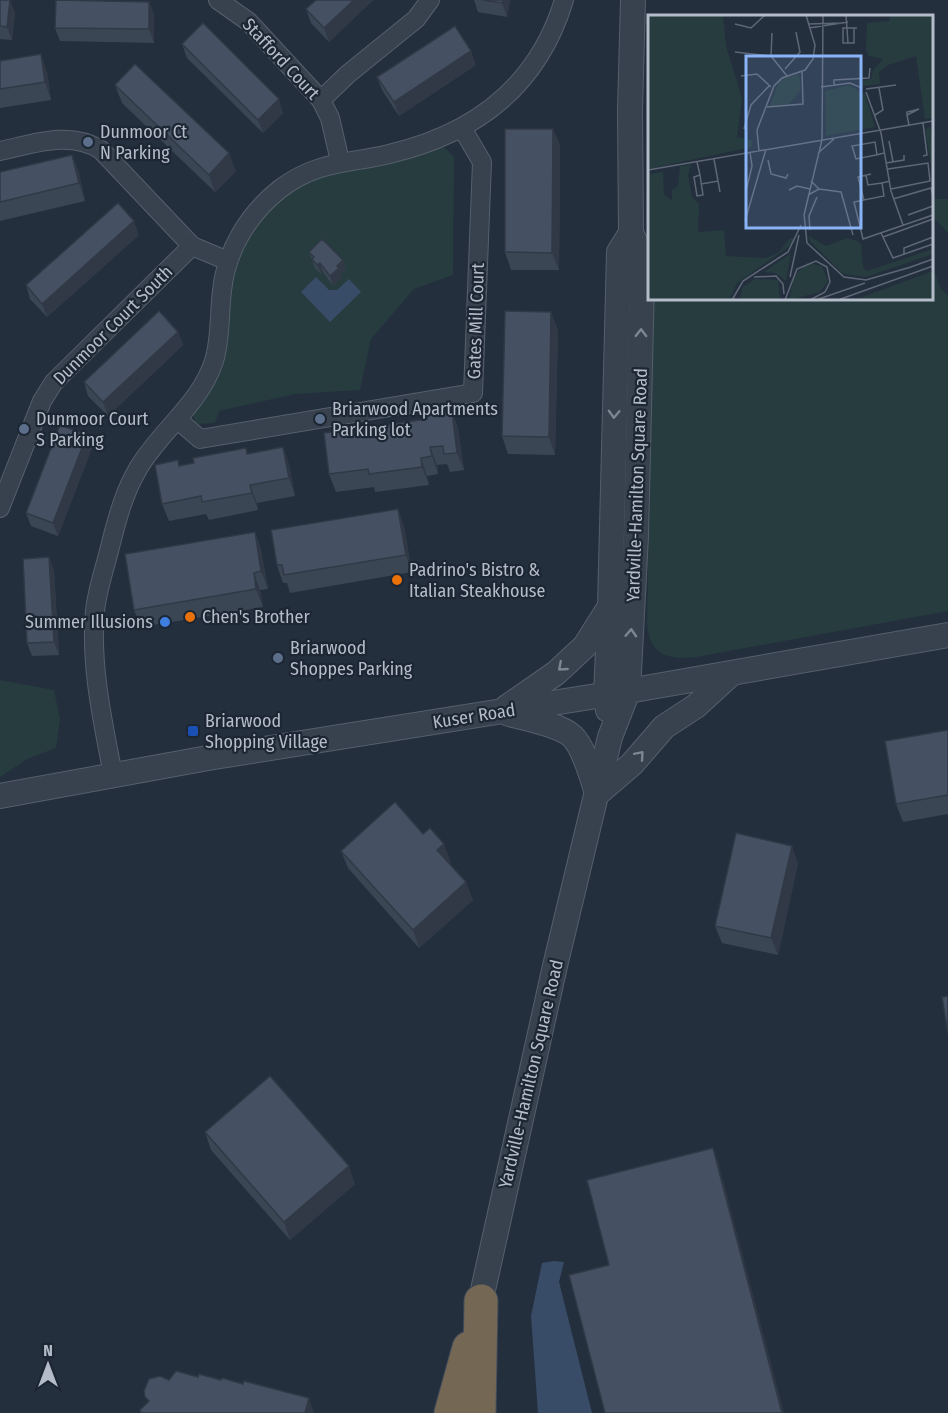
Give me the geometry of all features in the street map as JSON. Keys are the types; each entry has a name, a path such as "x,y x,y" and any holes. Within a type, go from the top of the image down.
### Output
{"highway":[{"path":"451,1413 480,1306"},
{"path":"479,1413 480,1306"}],"street":[{"name":"Stafford Court","path":"218,0 249,22 321,100 330,118 340,162"},
{"path":"321,100 348,74 416,19 430,0"},
{"path":"113,775 95,662 96,608 118,513 128,487 141,465 195,399 214,360 219,338 222,291 228,261 236,241 248,221 269,198 301,175 322,166 387,155 425,144 462,128 494,106 511,92 546,46 564,0"},
{"name":"Yardville-Hamilton Square Road","path":"457,1413 555,966 610,736 617,693 636,536 642,281 641,253 631,233 630,110 633,0"},
{"name":"Gates Mill Court","path":"178,420 200,439 473,393 482,162 462,128"},
{"path":"0,151 64,139 77,139 92,144 101,150 192,246 228,261"},
{"name":"Yardville-Hamilton Square Road","path":"617,693 610,606 619,252 631,233"},
{"name":"Dunmoor Court South","path":"0,508 42,401 54,382 192,246"},
{"path":"501,712 556,673 585,646 610,606"},
{"name":"Kuser Road","path":"0,796 208,758 617,693 948,635"},
{"path":"501,712 547,724 572,736 588,765 597,794 632,764 664,727 696,706 732,673"}],"green space":[{"path":"442,145 454,157 453,275 414,289 371,339 360,390 295,394 219,411 215,423 196,424 192,412 227,290 253,219 304,179"},
{"path":"933,199 948,199 948,233 933,217"},
{"path":"933,268 940,287 948,296 948,611 685,658 668,656 655,648 648,633 653,300 933,300"},
{"path":"0,680 54,690 60,720 56,748 27,759 0,777"}],"water":[{"path":"316,277 329,290 337,290 349,279 361,292 330,322 301,292"},
{"path":"564,1262 559,1282 592,1413 538,1413 531,1316 542,1263"}],"building":[{"path":"0,0 10,0 7,27 0,26"},
{"path":"56,0 149,2 149,29 55,28"},
{"path":"316,0 354,0 324,28 306,9"},
{"path":"482,0 503,0 502,3"},
{"path":"203,23 279,99 258,120 182,44"},
{"path":"455,26 471,51 394,102 377,77"},
{"path":"41,54 45,82 0,89 0,61"},
{"path":"135,64 229,153 209,175 115,85"},
{"path":"505,129 553,129 552,253 505,252"},
{"path":"72,155 79,183 0,202 0,172"},
{"path":"118,203 134,221 42,304 26,285"},
{"path":"322,239 343,260 337,266 339,268 330,276 320,263 317,265 309,252"},
{"path":"159,311 178,332 103,402 84,382"},
{"path":"505,311 551,312 549,437 502,436"},
{"path":"452,411 457,453 444,454 443,446 430,447 432,456 421,458 422,467 369,474 368,469 329,474 324,433 348,430 348,436 362,434 361,428 427,419 426,415"},
{"path":"60,425 87,435 53,523 26,513"},
{"path":"283,447 289,478 250,485 252,493 202,502 201,496 162,504 155,465 178,460 179,466 194,463 193,458 246,448 247,454"},
{"path":"398,509 406,555 284,575 282,565 277,565 271,530"},
{"path":"255,532 261,571 254,573 256,589 134,610 125,554"},
{"path":"49,557 54,642 27,643 23,559"},
{"path":"948,730 948,795 896,804 885,741"},
{"path":"395,802 423,834 430,828 444,844 437,850 466,882 413,930 341,851"},
{"path":"736,833 792,846 771,938 715,926"},
{"path":"948,996 948,1034 942,997"},
{"path":"270,1076 349,1166 284,1222 205,1132"},
{"path":"713,1148 782,1413 605,1413 569,1275 609,1265 587,1180"},
{"path":"176,1371 198,1377 199,1374 221,1380 222,1378 243,1384 244,1381 309,1398 305,1413 141,1413 140,1410 149,1401 144,1391 149,1379 160,1376 169,1380"}],"place":[{"name":"Dunmoor Ct N Parking","path":"88,142"},
{"name":"Briarwood Apartments Parking lot","path":"320,419"},
{"name":"Dunmoor Court S Parking","path":"24,429"},
{"name":"Padrino's Bistro & Italian Steakhouse","path":"397,580"},
{"name":"Chen's Brother","path":"190,617"},
{"name":"Summer Illusions","path":"165,622"},
{"name":"Briarwood Shoppes Parking","path":"278,658"},
{"name":"Briarwood Shopping Village","path":"193,731"}]}
